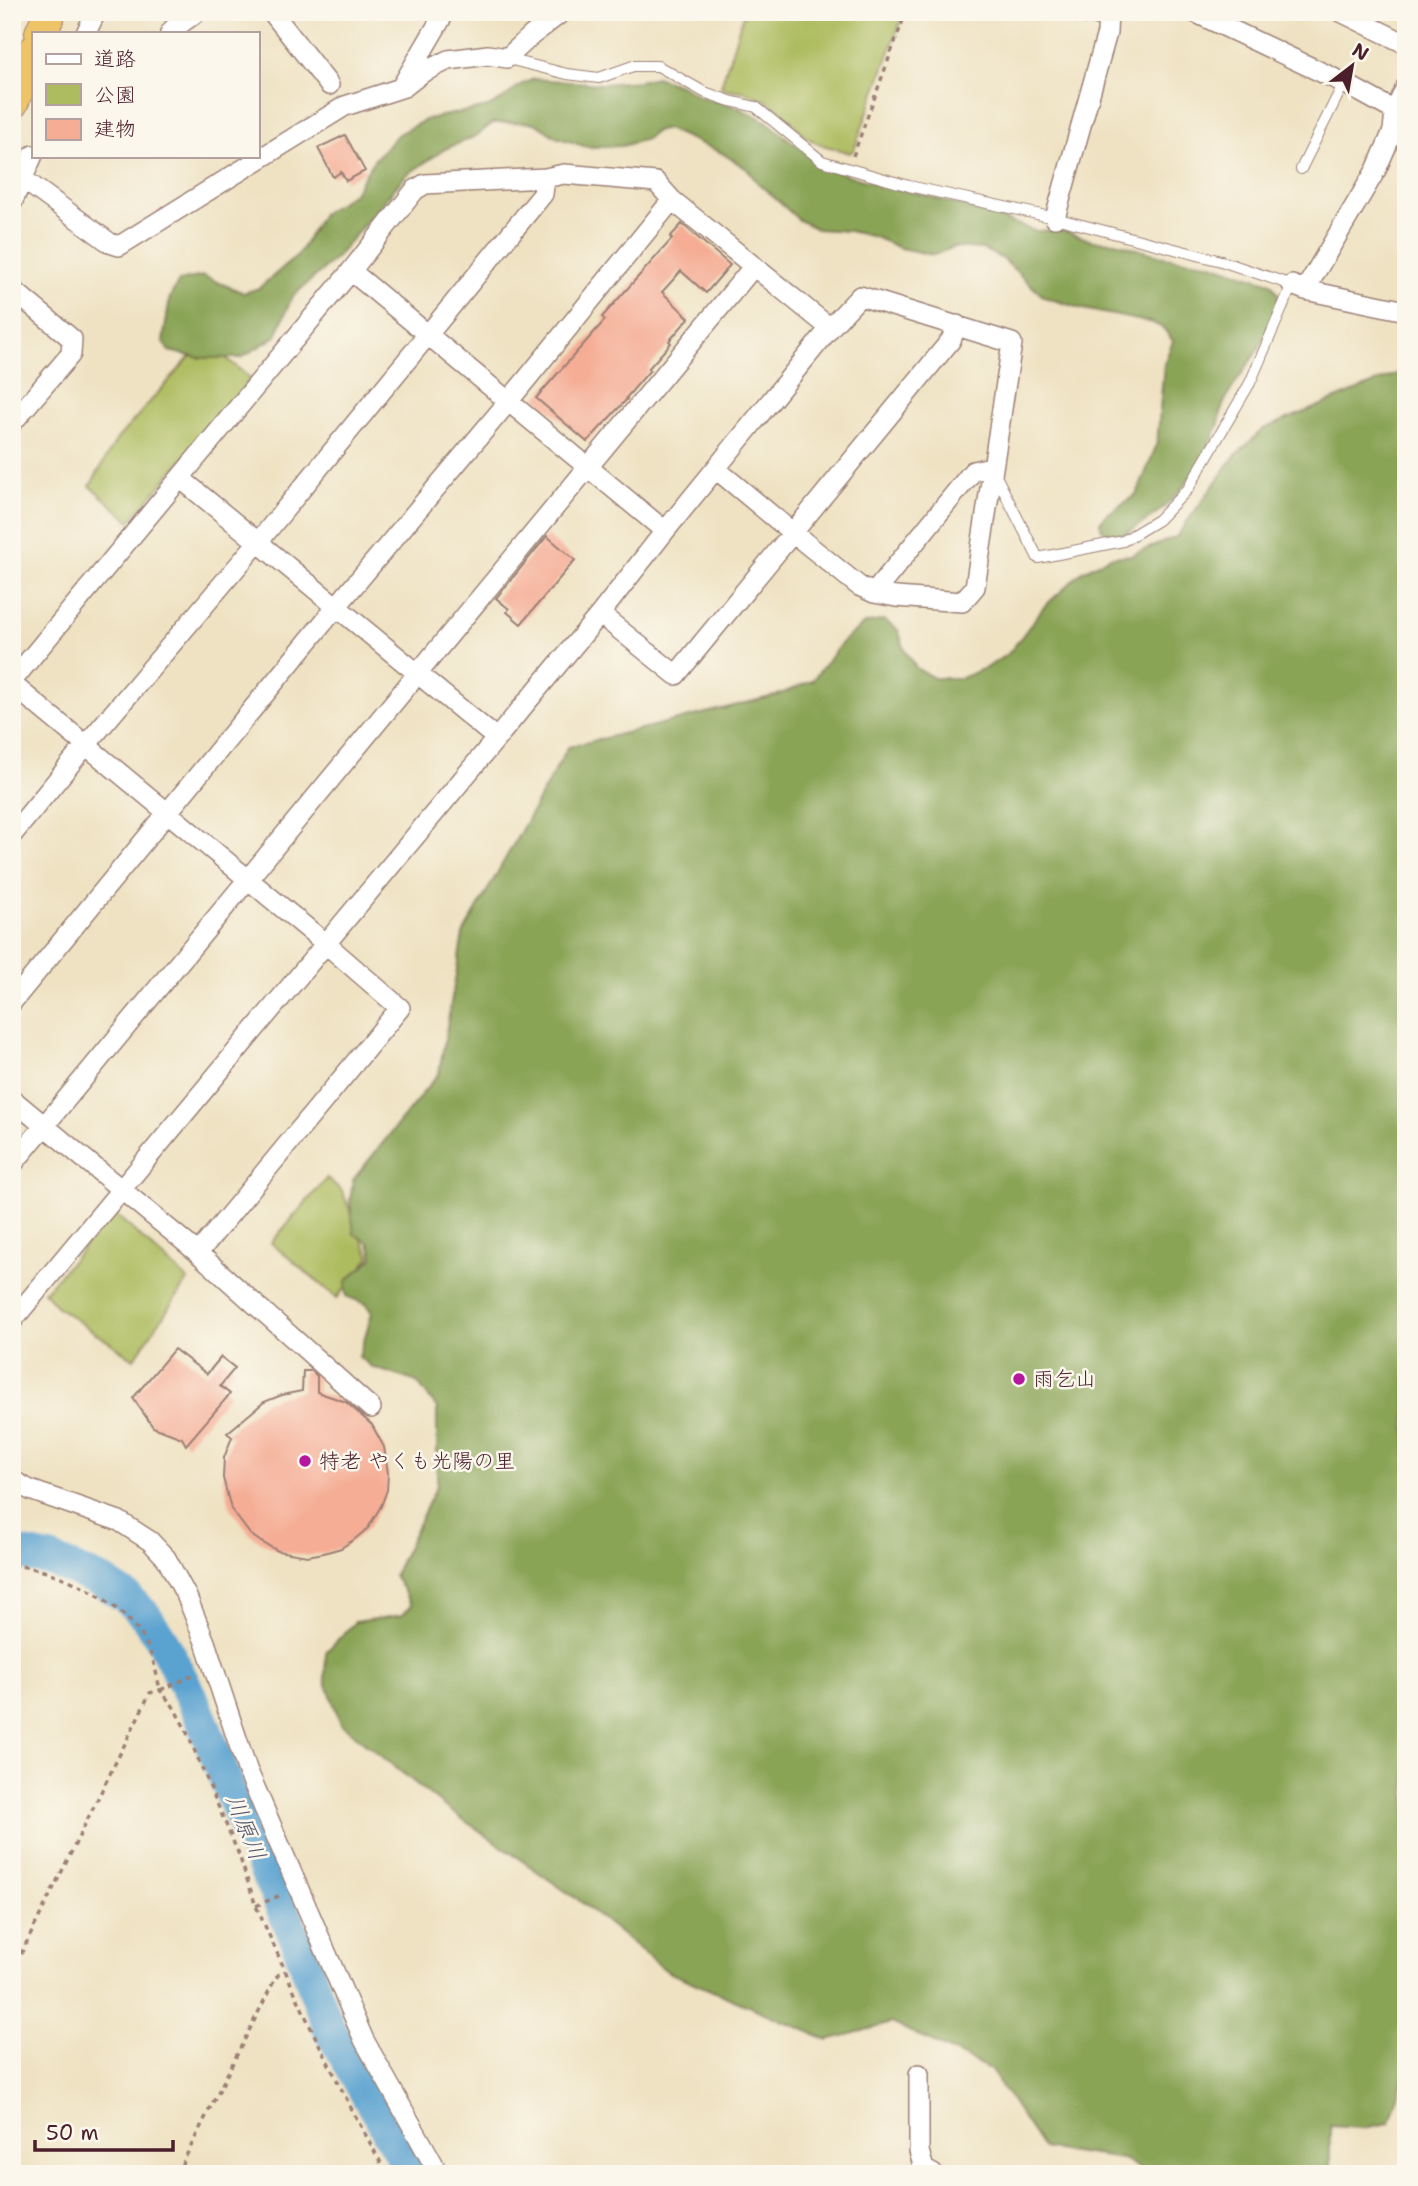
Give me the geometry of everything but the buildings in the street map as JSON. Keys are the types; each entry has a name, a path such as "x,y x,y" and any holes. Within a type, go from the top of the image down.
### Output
{"highway":[{"path":"41,32 50,12"},
{"path":"12,103 32,54"}],"street":[{"path":"86,32 96,12"},
{"path":"171,32 197,12"},
{"path":"272,12 329,85"},
{"path":"400,89 445,12"},
{"path":"23,179 110,243 119,246 345,106 404,88 422,73 448,60 488,55 507,58 562,12"},
{"path":"1055,218 1107,33 1108,12 1098,15 1075,12"},
{"path":"1194,12 1344,82 1395,111"},
{"path":"1341,12 1406,44"},
{"path":"1406,87 1395,111 1393,131 1376,170 1298,288 1406,311"},
{"path":"12,203 32,157"},
{"path":"198,1252 400,1009 325,943 12,682 415,190 425,184 545,178 564,174 656,182 672,200 831,328"},
{"path":"12,835 259,541 543,194 545,178"},
{"path":"12,1002 672,200"},
{"path":"12,1165 754,266"},
{"path":"351,271 665,531"},
{"path":"12,289 72,339 71,354 12,424"},
{"path":"12,1321 600,614 665,531 831,328 860,296 1012,343 975,587 962,602 895,597 874,593 859,586 716,469"},
{"path":"600,614 676,674 951,340 957,325"},
{"path":"874,593 973,471 992,467"},
{"path":"180,478 496,738"},
{"path":"12,1100 198,1252 371,1408"},
{"path":"12,1480 30,1490 119,1521 144,1536 166,1558 187,1597 205,1642 247,1769 365,2040 439,2174"},
{"path":"919,2074 919,2151 924,2169 933,2174"}],"lane":[{"path":"507,58 567,74 599,78 633,66 658,66 704,92 756,107 822,161 909,186 1055,218 1221,261 1298,288 1250,383 1188,489 1158,520 1123,541 1038,558 992,467"},
{"path":"1301,169 1344,82"}],"path":[{"path":"853,156 906,12"},
{"path":"12,1564 30,1566 73,1581 125,1615 142,1636 153,1658 160,1690 173,1706 184,1728 285,1971 346,2098 387,2174"},
{"path":"12,1972 150,1693 200,1672"},
{"path":"258,1905 288,1892"},
{"path":"177,2174 274,1981 285,1971"}],"green space":[{"path":"744,12 904,12 854,150 850,153 819,144 807,138 782,112 767,101 721,86"},
{"path":"656,77 680,85 703,98 735,106 766,121 825,168 992,215 1035,231 1062,230 1093,241 1115,242 1164,257 1208,263 1271,283 1279,296 1267,331 1223,405 1212,441 1187,482 1166,505 1130,532 1117,536 1102,530 1100,522 1106,515 1137,494 1157,444 1164,364 1173,341 1163,328 1153,323 1083,309 1044,297 1003,259 982,249 954,247 934,255 900,248 875,237 849,231 817,229 799,220 757,182 747,169 720,152 667,129 622,146 587,147 556,137 535,123 493,123 476,136 445,149 405,176 336,258 292,297 276,336 241,358 199,358 169,351 163,342 170,297 179,281 203,276 244,293 259,288 298,255 322,214 354,193 374,160 398,134 427,119 488,107 520,85 534,79 602,84"},
{"path":"205,340 251,379 130,521 90,486 117,439"},
{"path":"1406,370 1406,2068 1390,2123 1363,2128 1330,2126 1330,2174 1150,2174 1123,2159 1043,2148 990,2069 892,2023 828,2040 668,1972 581,1902 444,1806 341,1724 325,1679 326,1652 355,1622 402,1615 412,1605 394,1575 437,1485 437,1408 417,1382 372,1367 359,1357 372,1313 366,1304 346,1296 346,1281 373,1258 369,1243 354,1234 350,1201 353,1180 439,1073 463,934 568,747 778,695 812,681 843,641 864,624 884,620 898,630 905,650 916,668 934,678 961,678 988,667 1010,652 1044,607 1083,571 1110,557 1132,555 1176,537 1234,457 1263,429"},
{"path":"327,1178 342,1191 370,1257 337,1298 271,1243"},
{"path":"114,1213 188,1280 134,1359 56,1306 44,1292"}],"waterway":[{"name":"川原川","path":"12,1552 51,1560 103,1582 126,1597 145,1615 162,1640 198,1711 236,1805 296,1939 329,2028 412,2174"}],"place":[{"name":"雨乞山","path":"1019,1379"},
{"name":"特老 やくも光陽の里","path":"305,1461"}]}
